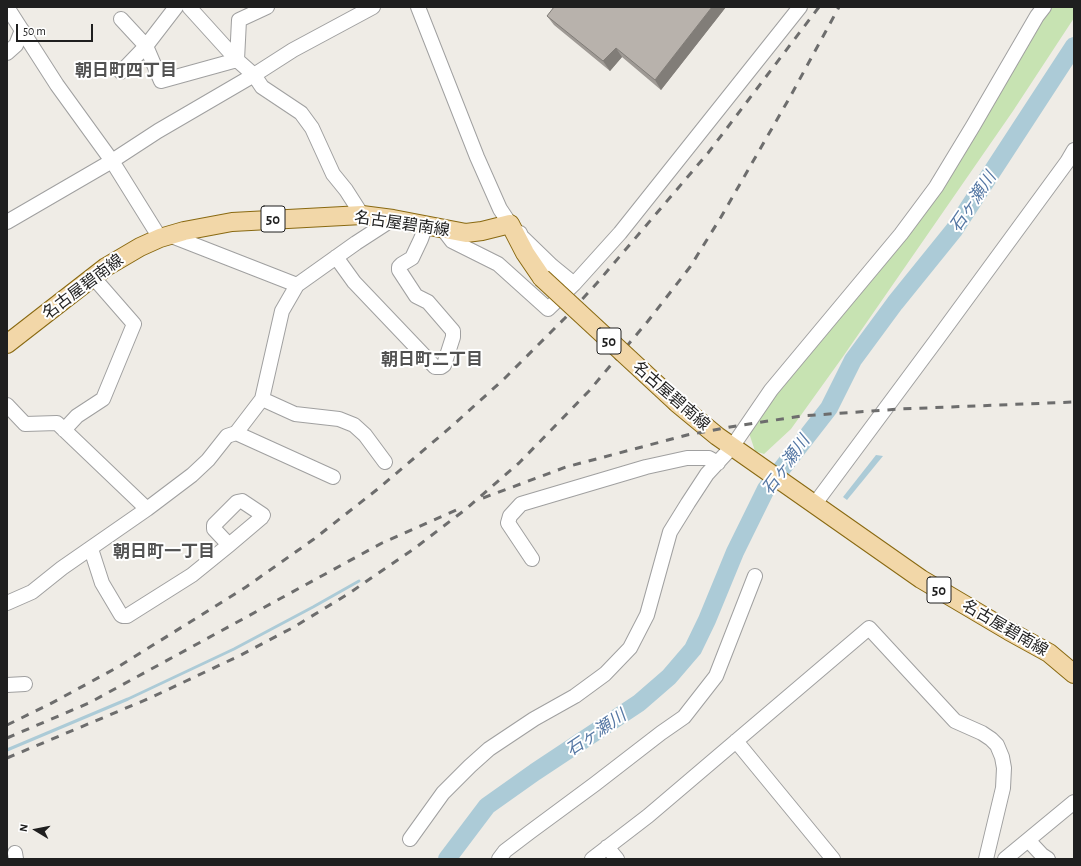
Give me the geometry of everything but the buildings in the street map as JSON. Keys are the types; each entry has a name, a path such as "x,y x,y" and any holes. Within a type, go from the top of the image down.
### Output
{"main road":[{"name":"名古屋碧南線","path":"7,344 106,267 140,246 184,231 232,222 362,216 393,219 466,233 482,231 510,224 525,253 542,278 677,404 732,447 921,579 1009,632 1049,653 1074,674"}],"street":[{"path":"7,7 57,85 112,161 164,237 297,285"},
{"path":"121,72 146,46 176,7"},
{"path":"189,7 237,60 254,75 262,87 301,113 312,128 333,174 346,190 362,216"},
{"path":"237,60 239,20 267,7"},
{"path":"418,7 477,157 500,209 510,224"},
{"path":"336,257 354,282 435,367 441,367 444,365 453,337 453,331 428,302 416,296 399,270 399,267 402,264 412,258 421,239 434,227 452,241 498,264 548,309 574,284 620,233 800,7"},
{"path":"410,839 443,793 470,766 490,749 534,719 575,696 605,674 630,648 647,615 670,532 707,474 732,447 771,390 901,234 936,187 1037,16 1044,7"},
{"path":"7,222 112,161 158,131 364,9"},
{"path":"121,19 146,46 161,81 237,60"},
{"path":"7,53 16,45 22,30"},
{"path":"811,503 943,332 1067,162 1074,150"},
{"path":"477,157 492,174 521,236 552,266 574,284"},
{"path":"7,603 32,592 62,568 148,509 192,475 208,460 228,436 236,432 262,399 282,311 297,285 393,219"},
{"path":"64,430 77,416 103,399 134,324 93,277"},
{"path":"262,399 296,414 339,419 354,425 365,435 385,462"},
{"path":"7,405 25,424 57,423 148,509"},
{"path":"236,432 332,477"},
{"path":"532,559 508,523 510,516 521,504 646,467 687,458 709,458 718,462"},
{"path":"91,549 102,584 121,615 127,616 192,576 229,545"},
{"path":"499,859 505,851 660,733 684,717 716,676 755,576"},
{"path":"592,859 648,816 869,628 955,721 982,732 991,738 997,745 1002,757 1004,768 1003,788 986,859"},
{"path":"7,685 25,684"},
{"path":"736,741 833,859"},
{"path":"1005,859 1074,802"},
{"path":"1028,840 1042,856 1048,859"},
{"path":"607,847 617,859"}],"green space":[{"path":"1050,7 1074,7 1074,18 1013,111 791,429 764,454 755,451 749,433 789,374 901,241"}],"water":[{"path":"876,455 883,456 847,500 843,497"}],"waterway":[{"name":"石ヶ瀬川","path":"447,859 487,806 535,772 639,703 669,677 693,649 707,620 735,552 766,489 829,408 853,360 895,303 954,230 1074,46"},
{"path":"7,750 128,699 234,649 359,581"}],"railway":[{"path":"7,725 50,704 118,667 246,587 314,539 379,488 452,426 505,378 565,318 597,283 708,153 819,7"},
{"path":"7,758 150,698 239,656 294,627 348,594 415,548 466,509 519,463 589,391 648,321 690,267 721,217 790,97 839,7"},
{"path":"483,498 566,467 687,435 730,427 801,416 900,409 1074,402"},
{"path":"7,738 89,703 382,543 463,507"}],"district":[{"name":"朝日町四丁目","path":"126,71"},
{"name":"朝日町二丁目","path":"432,360"},
{"name":"朝日町一丁目","path":"164,552"}]}
